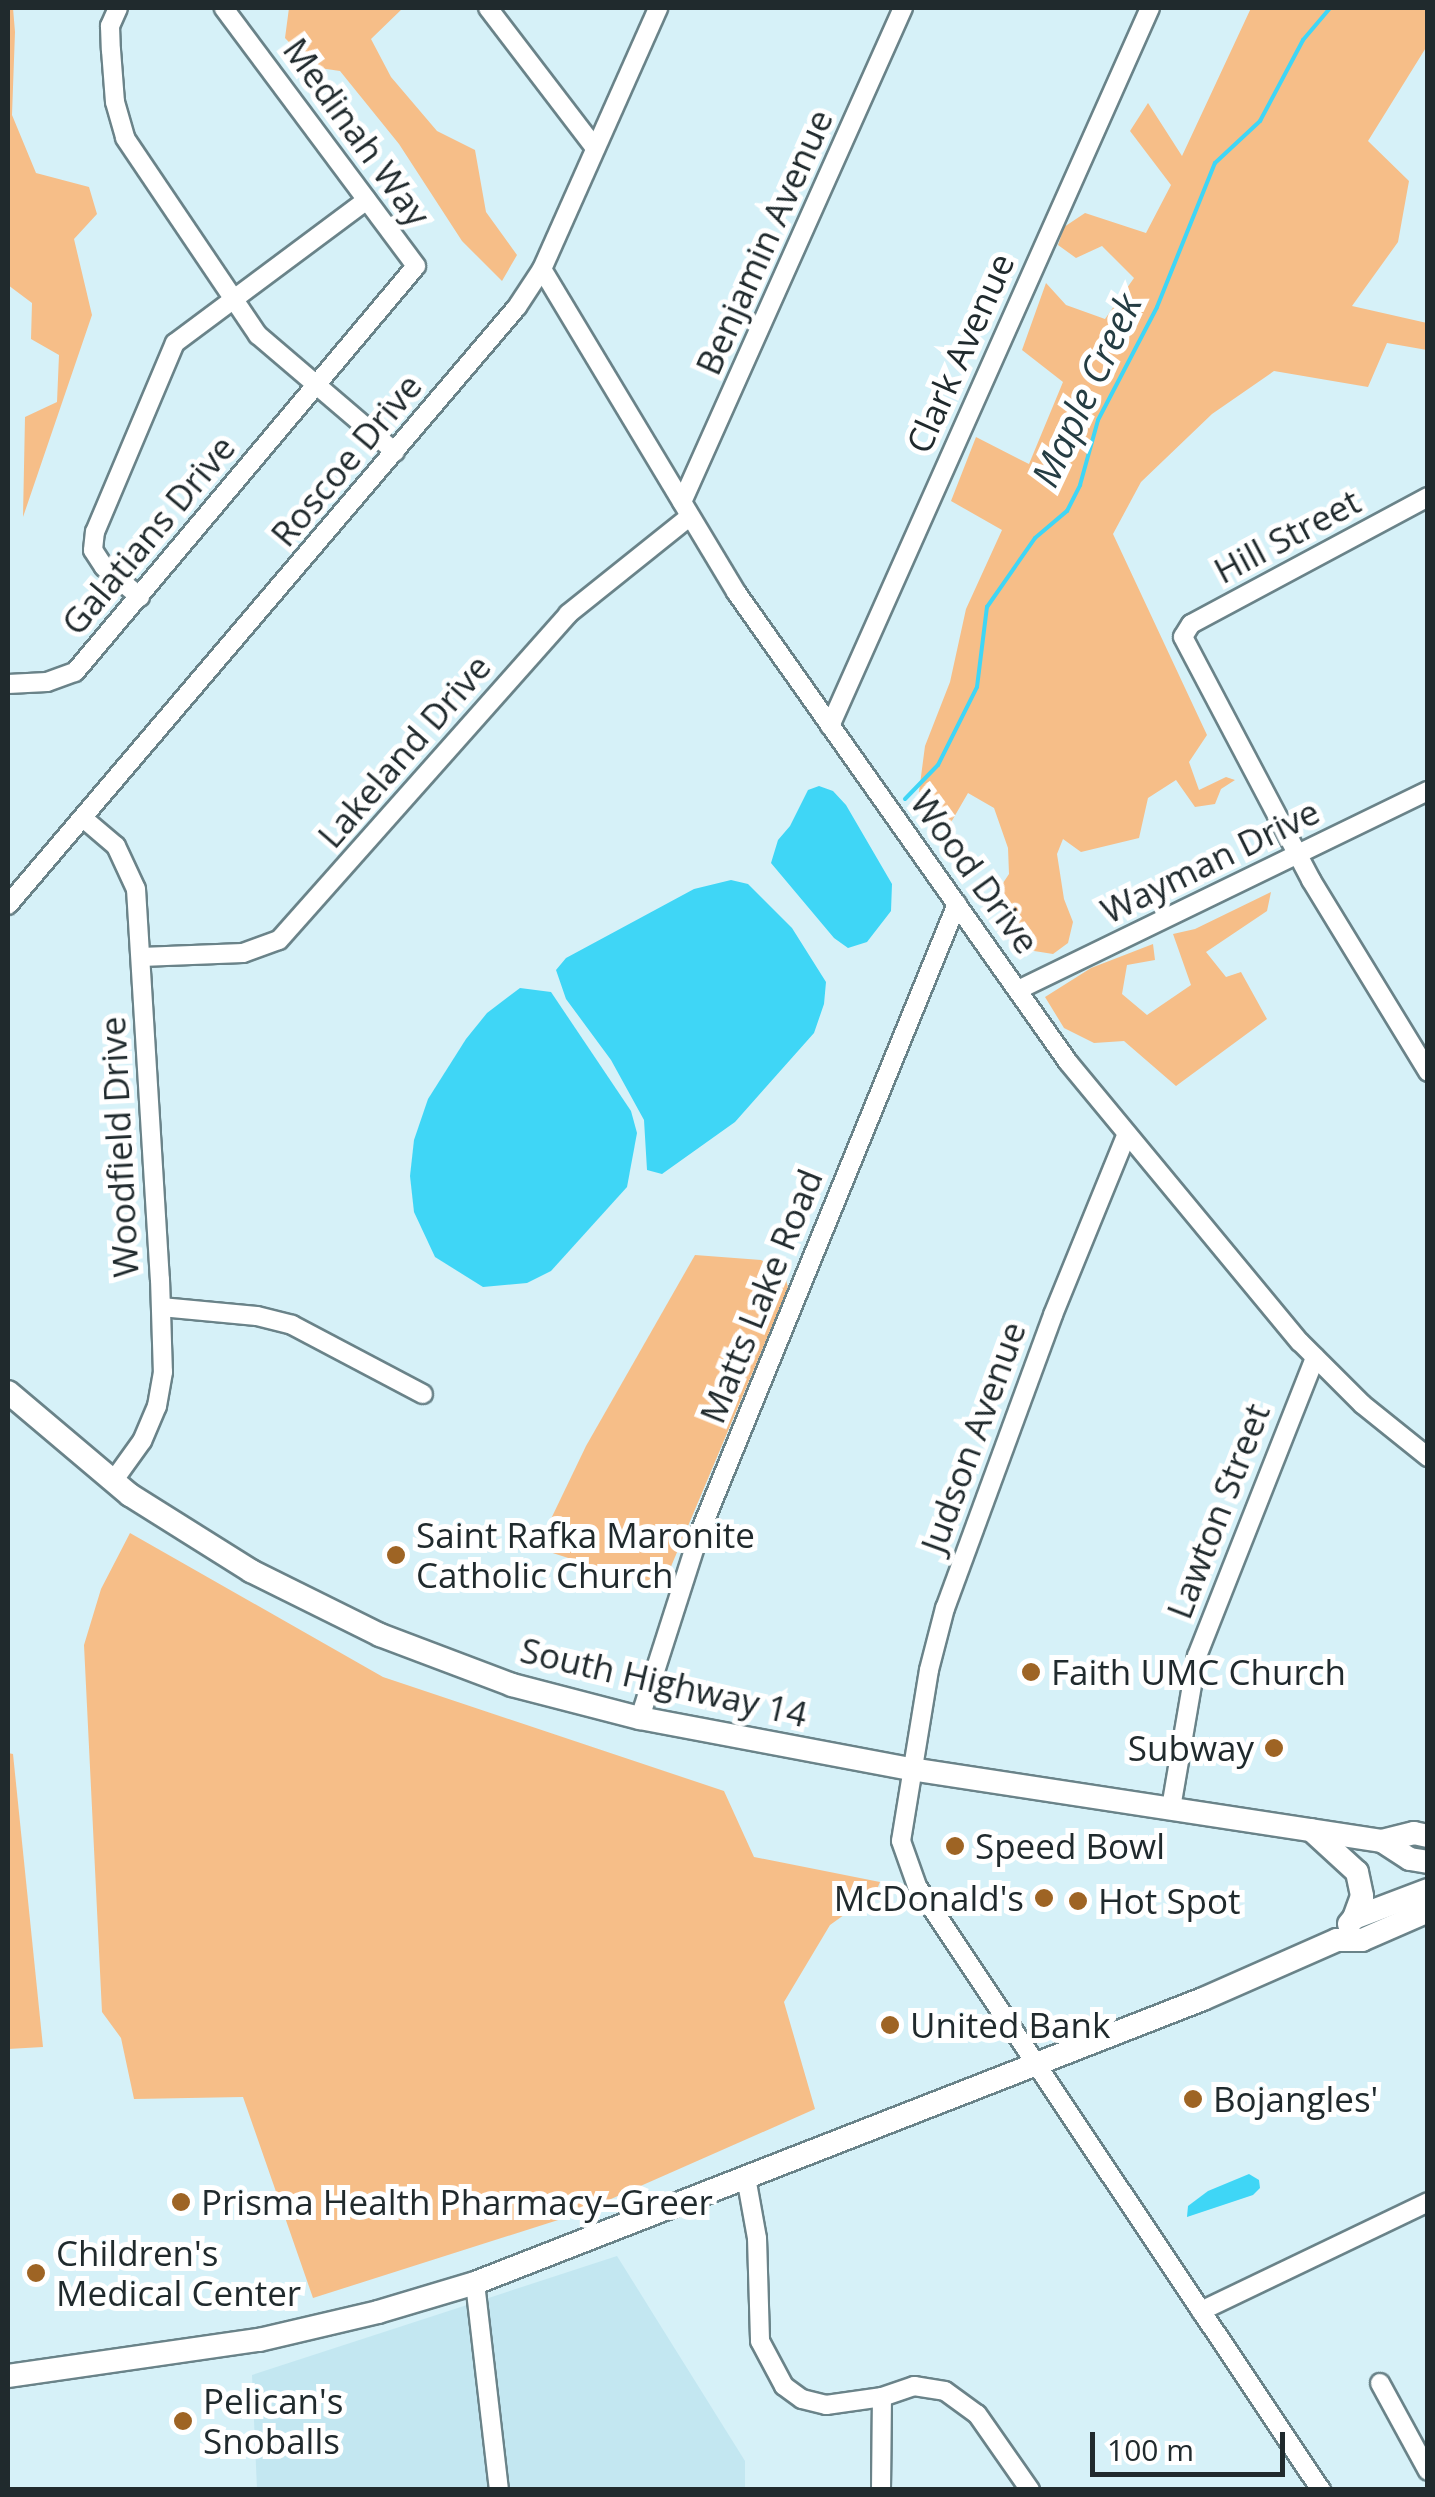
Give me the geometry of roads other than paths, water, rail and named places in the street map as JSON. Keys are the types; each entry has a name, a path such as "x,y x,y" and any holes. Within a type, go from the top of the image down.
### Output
{"main road":[{"name":"South Highway 14","path":"8,1392 114,1480 251,1571 380,1635 512,1685 640,1718 910,1769 1382,1842 1410,1860 1428,1862"},
{"path":"1309,1828 1357,1872 1362,1896 1354,1918 1337,1940"},
{"name":"South Highway 14","path":"1382,1842 1414,1833 1428,1836"},
{"path":"1354,1918 1428,1890"},
{"path":"8,2376 258,2340 474,2284 1203,1999 1337,1940 1362,1940 1428,1911"},
{"path":"1394,1926 1428,1924"}],"street":[{"path":"118,8 110,26 111,50 115,102 125,138 258,335 395,452"},
{"name":"Medinah Way","path":"224,8 416,266 315,386"},
{"path":"488,8 595,148"},
{"name":"Roscoe Drive","path":"8,905 498,333 542,269 658,8"},
{"name":"Benjamin Avenue","path":"686,510 903,8"},
{"name":"Clark Avenue","path":"830,726 1150,8"},
{"path":"140,598 93,550 96,532 176,343 367,200"},
{"name":"Wood Drive","path":"542,269 686,510 830,726 1126,1136 1315,1358 1428,1458"},
{"name":"Galatians Drive","path":"8,684 47,682 75,672 315,386"},
{"name":"Hill Street","path":"1298,855 1183,637 1191,624 1428,497"},
{"name":"Lakeland Drive","path":"141,957 244,953 279,940 568,614 686,510"},
{"name":"Wayman Drive","path":"1020,989 1428,791"},
{"name":"Woodfield Drive","path":"83,818 116,846 131,870 141,957 161,1307 163,1372 157,1406 142,1441 114,1480"},
{"path":"1298,855 1428,1072"},
{"name":"Matts Lake Road","path":"640,1718 698,1537 958,904"},
{"name":"Judson Avenue","path":"1126,1136 1059,1298 945,1608 910,1769 901,1841 916,1886 1321,2490"},
{"path":"161,1307 257,1316 292,1325 423,1394"},
{"name":"Lawton Street","path":"1171,1808 1197,1656 1315,1358"},
{"path":"746,2177 757,2238 758,2330 772,2369 791,2392 815,2403 840,2405 914,2386 929,2386 960,2399 985,2424 1030,2490"},
{"path":"1201,2311 1428,2202"},
{"path":"474,2284 499,2490"},
{"path":"1380,2383 1422,2446 1428,2471"},
{"path":"881,2490 882,2396"}],"water":[{"path":"819,786 833,791 846,805 892,884 891,911 867,942 848,948 834,938 771,863 778,840 790,826 808,790"},
{"path":"731,880 748,884 792,928 826,982 824,1004 814,1033 735,1122 662,1174 647,1170 644,1120 611,1060 566,999 556,970 566,958 694,889"},
{"path":"520,988 551,992 631,1111 637,1133 627,1187 551,1271 527,1283 483,1287 435,1257 414,1212 410,1176 414,1140 428,1099 466,1039 487,1013"},
{"path":"1249,2174 1259,2180 1260,2188 1253,2195 1187,2217 1188,2206 1208,2191"}],"waterway":[{"name":"Maple Creek","path":"905,799 938,765 977,687 987,607 1035,538 1067,511 1080,485 1098,420 1157,307 1215,163 1260,121 1303,40 1330,8"}],"place":[{"name":"Saint Rafka Maronite Catholic Church","path":"396,1555"},
{"name":"Faith UMC Church","path":"1031,1672"},
{"name":"Subway","path":"1274,1748"},
{"name":"Speed Bowl","path":"955,1846"},
{"name":"McDonald's","path":"1044,1898"},
{"name":"Hot Spot","path":"1078,1901"},
{"name":"United Bank","path":"890,2025"},
{"name":"Bojangles'","path":"1193,2099"},
{"name":"Prisma Health Pharmacy–Greer","path":"181,2202"},
{"name":"Children's Medical Center","path":"36,2273"},
{"name":"Pelican's Snoballs","path":"183,2421"}]}
